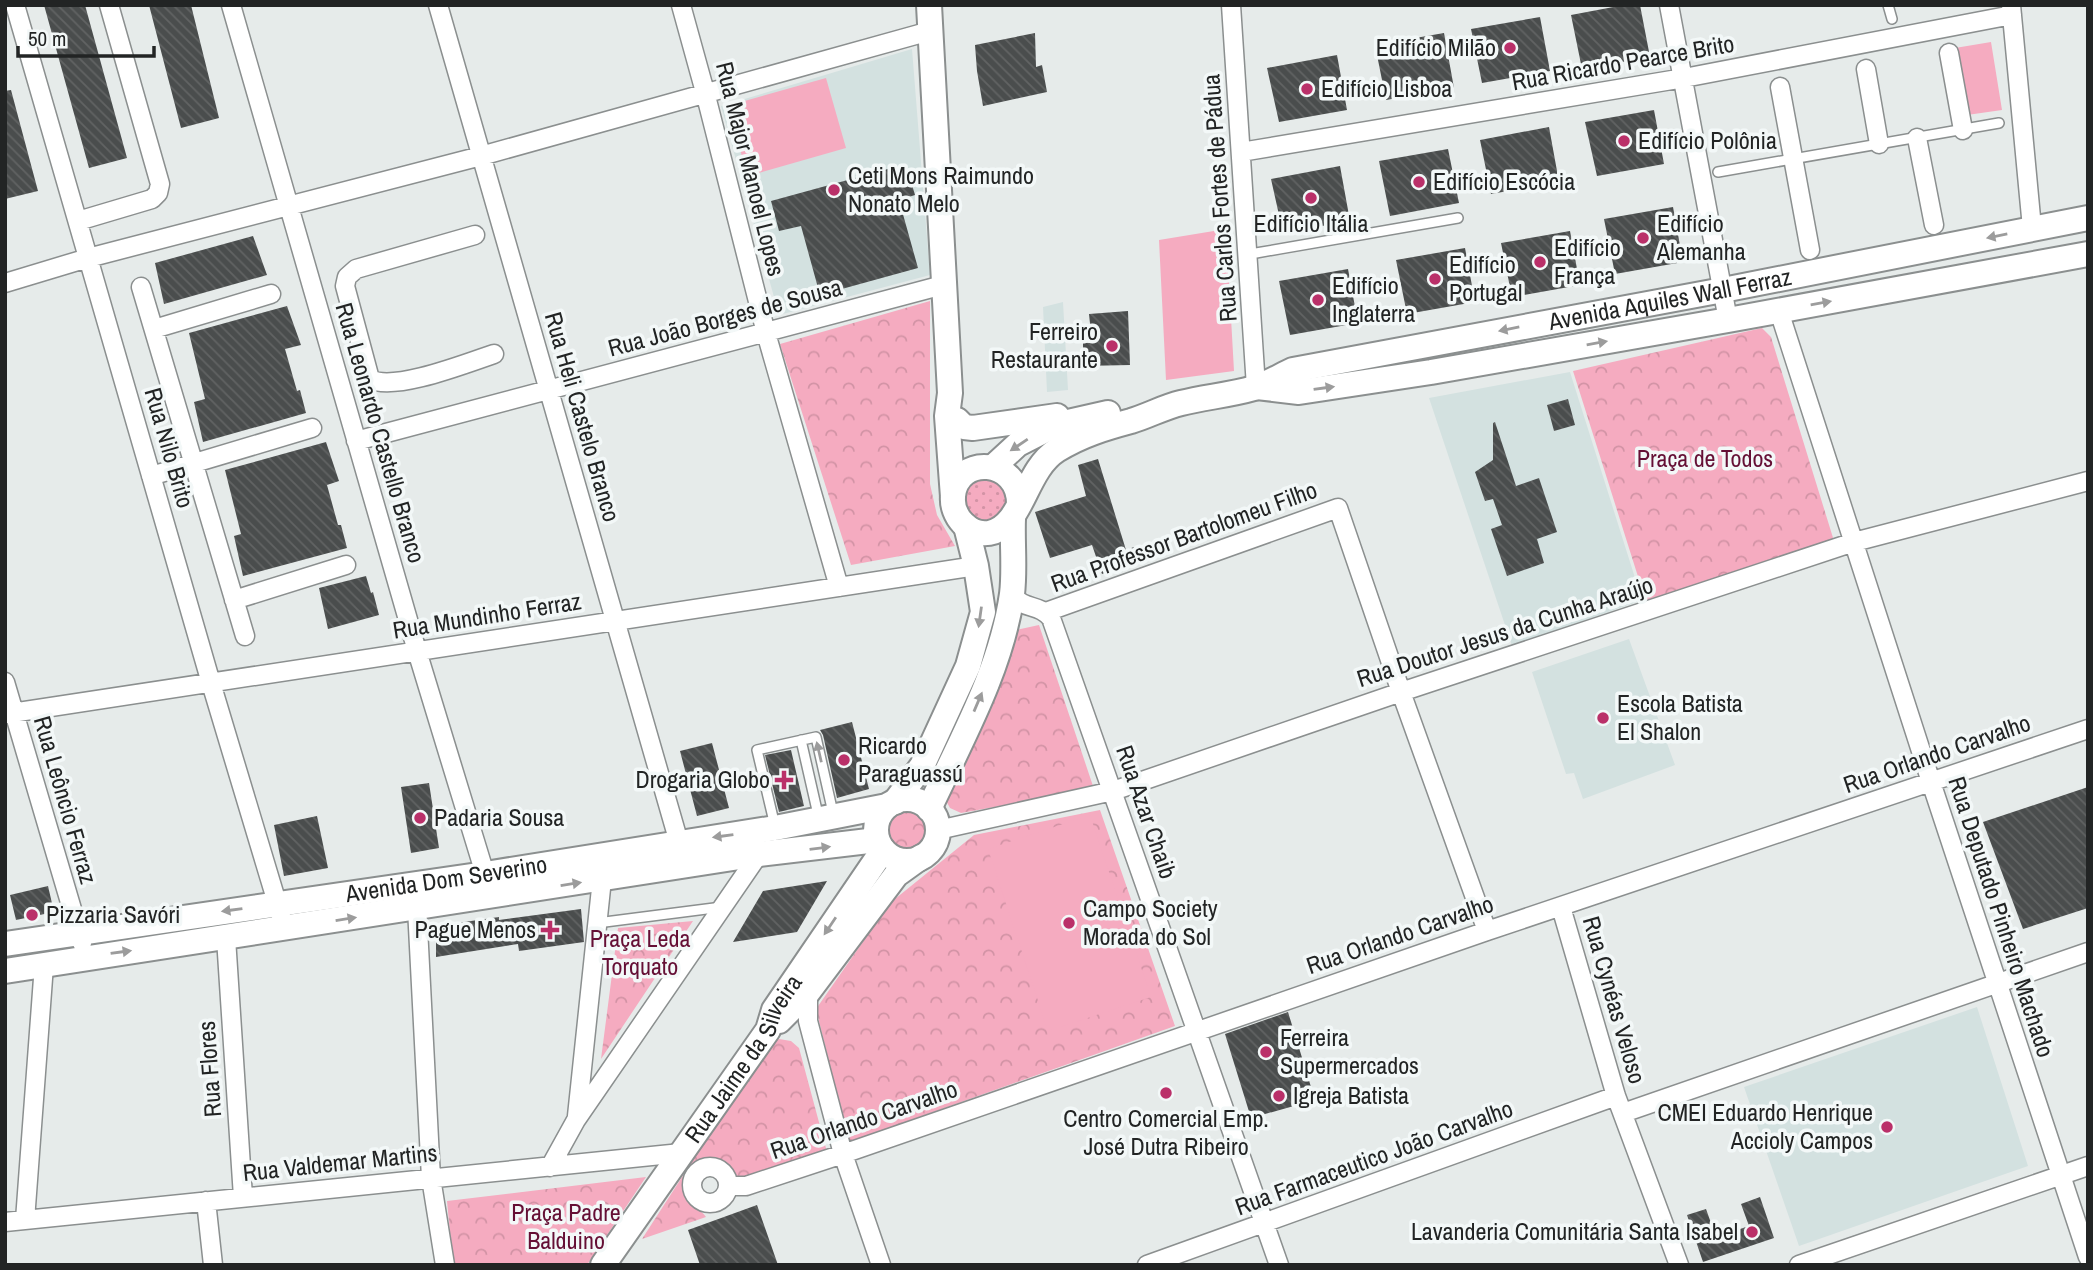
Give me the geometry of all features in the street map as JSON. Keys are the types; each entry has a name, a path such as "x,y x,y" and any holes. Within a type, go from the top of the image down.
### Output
{"main road":[{"path":"768,1030 808,992 896,875 932,849 934,819 1001,644 1012,595 1016,486 1011,478 989,467 957,420 950,393 929,5"},
{"name":"Avenida Aquiles Wall Ferraz","path":"1016,512 1036,471 1056,451 1090,432 1159,412 1177,404 1256,387 1293,370 1723,290 2088,218"},
{"name":"Avenida Aquiles Wall Ferraz","path":"1256,387 1299,392 1431,372 2088,254"},
{"path":"950,393 947,416 954,509 958,519 976,532 988,533 1004,528 1016,512"},
{"name":"Avenida Aquiles Wall Ferraz","path":"989,467 1018,444 1055,425 1157,402 1177,404"},
{"path":"957,420 964,427 973,428 1084,413 1110,413"},
{"path":"953,498 960,480 967,473 989,467"},
{"path":"921,858 901,860 880,845 877,821 922,766 968,666 983,612 966,526"},
{"path":"891,804 913,800 934,819"},
{"name":"Avenida Dom Severino","path":"5,944 485,874 827,820 891,804"},
{"name":"Avenida Dom Severino","path":"5,971 759,855 880,845"},
{"name":"Rua Jaime da Silveira","path":"603,1265 768,1030 774,1010 880,845"}],"street":[{"name":"Rua Nilo Brito","path":"15,5 285,929"},
{"path":"78,221 152,199 158,193 160,184 109,5"},
{"name":"Rua Leonardo Castello Branco","path":"231,5 417,651 485,874"},
{"name":"Rua Heli Castelo Branco","path":"438,5 686,866"},
{"name":"Rua Major Manoel Lopes","path":"681,5 766,332 839,587"},
{"name":"Rua Carlos Fortes de Pádua","path":"1231,5 1241,152 1252,253 1256,387"},
{"path":"1670,5 1684,78 1710,174 1728,320"},
{"path":"2012,10 2032,229"},
{"name":"Rua Ricardo Pearce Brito","path":"1241,152 1684,78 2012,10"},
{"path":"5,283 88,258 481,156 929,31"},
{"path":"1949,53 1963,130"},
{"path":"1866,69 1879,144"},
{"path":"1780,87 1810,250"},
{"path":"1917,138 1934,225"},
{"path":"475,234 356,269 347,277 345,286 370,379 378,383 406,381 494,354"},
{"name":"Rua João Borges de Sousa","path":"356,441 943,285"},
{"path":"141,287 245,636"},
{"path":"154,329 271,294"},
{"name":"Rua Deputado Pinheiro Machado","path":"1779,311 2088,1258"},
{"path":"328,344 359,338"},
{"path":"151,476 312,428"},
{"name":"Rua Doutor Jesus da Cunha Araújo","path":"934,819 1113,791 1853,541 2088,481"},
{"name":"Rua Professor Bartolomeu Filho","path":"1046,612 1338,508 1401,692"},
{"path":"234,600 346,565"},
{"name":"Rua Mundinho Ferraz","path":"10,713 976,566"},
{"path":"1012,595 1020,605 1046,612"},
{"name":"Rua Azar Chaib","path":"1046,612 1051,618 1113,791 1279,1265"},
{"name":"Rua Leôncio Ferraz","path":"5,682 10,713 86,957"},
{"path":"1401,692 1487,931"},
{"name":"Rua Orlando Carvalho","path":"728,1185 746,1185 843,1154 1196,1030 2088,729"},
{"path":"550,1167 576,1120 759,855"},
{"path":"576,1120 602,879"},
{"name":"Rua Cynéas Veloso","path":"1561,907 1620,1105 1679,1265"},
{"path":"417,908 431,1178 445,1265"},
{"name":"Rua Flores","path":"226,938 243,1197"},
{"name":"Rua Farmaceutico João Carvalho","path":"1147,1265 1620,1105 1998,985 2088,952"},
{"path":"25,1220 44,965"},
{"path":"808,992 808,1021 843,1154 881,1265"},
{"path":"768,1030 788,1025 802,1028 815,1044"},
{"name":"Rua Valdemar Martins","path":"5,1222 681,1153"},
{"path":"1799,1265 2088,1166"},
{"path":"206,1202 213,1265"}],"lane":[{"path":"1888,5 1892,19"},
{"path":"1710,174 1999,123"},
{"path":"1252,253 1458,218"},
{"path":"775,828 757,750 816,737 827,820"},
{"path":"801,740 827,820"},
{"path":"597,923 723,906"}],"shaded area":[{"name":"Ceti Mons Raimundo Nonato Melo","path":"912,49 930,275 779,315 721,106"},
{"path":"1063,302 1068,390 1047,392 1043,307"},
{"path":"1570,372 1642,600 1512,646 1429,398"},
{"name":"Escola Batista El Shalon","path":"1629,639 1675,765 1583,799 1574,773 1566,774 1532,672"},
{"name":"CMEI Eduardo Henrique Accioly Campos","path":"1977,1007 2028,1166 1799,1246 1744,1087"}],"green space":[{"path":"1991,42 2002,110 1967,115 1955,48"},
{"path":"826,78 846,148 748,176 727,106"},
{"path":"1226,229 1234,371 1166,380 1159,240"},
{"path":"930,301 930,484 937,515 955,546 851,565 780,344"},
{"name":"Praça de Todos","path":"1762,328 1771,337 1834,541 1647,605 1573,371"},
{"path":"986,479 1001,485 1007,500 1001,515 986,521 971,515 965,500 971,485"},
{"path":"1039,625 1094,789 961,813 950,808 945,799 1012,631"},
{"path":"907,807 923,814 930,830 923,846 907,853 891,846 884,830 891,814"},
{"path":"1100,810 1175,1026 849,1142 816,1009 890,903 974,835"},
{"name":"Campo Society Morada do Sol","path":"1090,815 1151,997 1048,1031 988,849"},
{"name":"Praça Leda Torquato","path":"693,921 601,1059 618,928"},
{"path":"779,1039 791,1041 799,1048 827,1152 743,1182 716,1162 702,1163 690,1171 684,1183 684,1191 688,1201 706,1217 642,1239 768,1044"},
{"name":"Praça Padre Balduino","path":"646,1177 587,1265 453,1265 447,1201"}],"building":[{"path":"44,5 85,5 127,158 89,168"},
{"path":"149,5 191,5 219,118 181,128"},
{"path":"1624,5 1640,5 1650,57 1582,69 1571,15"},
{"name":"Edifício Milão","path":"1540,17 1550,71 1482,83 1471,29"},
{"path":"1035,33 1036,67 1042,65 1047,92 983,106 975,45"},
{"path":"1444,33 1454,88 1386,100 1375,45"},
{"name":"Edifício Lisboa","path":"1337,55 1347,110 1279,122 1267,68"},
{"path":"11,90 38,191 5,199 5,91"},
{"name":"Edifício Polônia","path":"1654,110 1664,164 1597,176 1585,122"},
{"path":"1549,127 1559,182 1491,194 1480,140"},
{"name":"Edifício Escócia","path":"1448,149 1459,203 1390,216 1379,161"},
{"path":"906,164 915,195 899,200 918,268 820,295 801,226 779,231 771,201"},
{"name":"Edifício Itália","path":"1340,166 1350,221 1283,233 1271,179"},
{"name":"Edifício Alemanha","path":"1673,207 1683,262 1615,274 1604,219"},
{"name":"Edifício França","path":"1570,231 1580,285 1512,297 1501,243"},
{"path":"253,236 267,275 164,304 155,263"},
{"name":"Edifício Portugal","path":"1465,248 1475,302 1407,314 1396,260"},
{"name":"Edifício Inglaterra","path":"1348,269 1358,323 1290,335 1279,281"},
{"path":"287,306 301,345 285,349 306,413 203,442 194,402 205,399 189,333"},
{"path":"1128,311 1130,365 1083,366 1083,343 1092,343 1089,314"},
{"path":"1568,399 1575,425 1554,431 1547,405"},
{"path":"1495,422 1516,486 1539,478 1557,532 1537,539 1544,563 1507,576 1491,529 1502,525 1493,499 1485,501 1475,472 1493,460"},
{"path":"326,442 339,481 327,485 347,548 243,576 234,536 241,534 225,470"},
{"path":"1098,459 1126,550 1134,547 1138,561 1102,574 1092,545 1050,558 1035,512 1086,496 1078,465"},
{"path":"366,576 379,615 328,629 319,588"},
{"name":"Ricardo Paraguassú","path":"852,722 869,789 837,798 820,730"},
{"path":"712,743 729,808 697,816 680,751"},
{"name":"Drogaria Globo","path":"791,750 804,806 779,812 765,755"},
{"name":"Padaria Sousa","path":"429,783 439,848 411,853 401,787"},
{"path":"2088,787 2088,908 2023,929 1983,822"},
{"path":"317,816 328,868 284,876 274,825"},
{"path":"827,881 797,932 733,942 763,891"},
{"path":"48,886 54,912 16,920 10,895"},
{"path":"581,909 584,942 519,951 518,944 436,957 436,926"},
{"name":"Ferreira Supermercados","path":"1288,1012 1315,1100 1251,1118 1225,1034"},
{"name":"Lavanderia Comunitária Santa Isabel","path":"1760,1197 1774,1238 1703,1262 1687,1215 1706,1209 1716,1237 1749,1226 1741,1204"},
{"path":"757,1205 778,1265 700,1265 688,1230"}],"place":[{"name":"Edifício Milão","path":"1510,48"},
{"name":"Edifício Lisboa","path":"1307,89"},
{"name":"Edifício Polônia","path":"1624,141"},
{"name":"Edifício Escócia","path":"1419,182"},
{"name":"Ceti Mons Raimundo Nonato Melo","path":"834,190"},
{"name":"Edifício Itália","path":"1311,198"},
{"name":"Edifício Alemanha","path":"1643,238"},
{"name":"Edifício França","path":"1540,262"},
{"name":"Edifício Portugal","path":"1435,279"},
{"name":"Edifício Inglaterra","path":"1318,300"},
{"name":"Ferreiro Restaurante","path":"1112,346"},
{"name":"Escola Batista El Shalon","path":"1603,718"},
{"name":"Ricardo Paraguassú","path":"844,760"},
{"name":"Drogaria Globo","path":"784,780"},
{"name":"Padaria Sousa","path":"420,818"},
{"name":"Pizzaria Savóri","path":"32,915"},
{"name":"Campo Society Morada do Sol","path":"1069,923"},
{"name":"Pague Menos","path":"550,930"},
{"name":"Ferreira Supermercados","path":"1266,1052"},
{"name":"Centro Comercial Emp. José Dutra Ribeiro","path":"1166,1093"},
{"name":"Igreja Batista","path":"1279,1096"},
{"name":"CMEI Eduardo Henrique Accioly Campos","path":"1887,1127"},
{"name":"Lavanderia Comunitária Santa Isabel","path":"1752,1232"}]}
